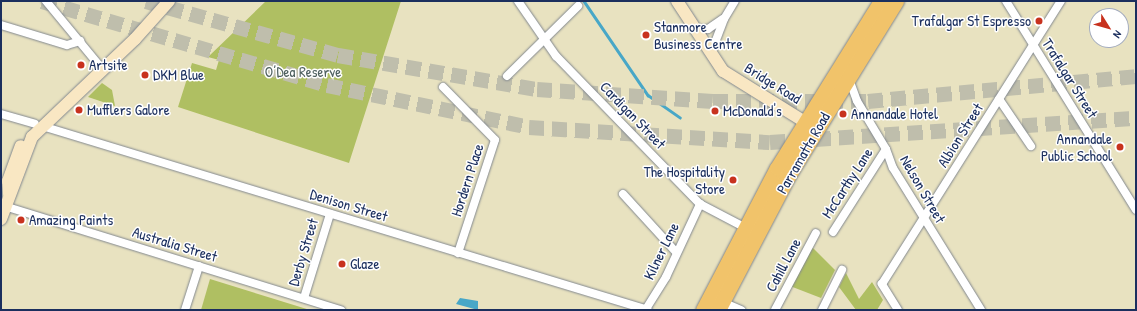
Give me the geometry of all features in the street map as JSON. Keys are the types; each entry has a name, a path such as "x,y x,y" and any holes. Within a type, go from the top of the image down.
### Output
{"highway":[{"name":"Parramatta Road","path":"720,306 778,194 811,126 881,1"},
{"name":"Parramatta Road","path":"703,310 774,174 848,78 896,1"}],"main road":[{"path":"1,219 3,206 17,183 26,148 38,125 138,27 151,18 169,1"},
{"name":"Bridge Road","path":"677,1 711,53 728,75 811,126"},
{"path":"38,125 135,39 151,18"}],"street":[{"path":"46,1 99,65"},
{"name":"Cardigan Street","path":"518,1 556,56 700,204 746,228"},
{"path":"711,53 724,19 735,1"},
{"name":"Trafalgar Street","path":"1006,1 1136,210"},
{"name":"Albion Street","path":"898,310 882,284 1061,1"},
{"path":"507,76 578,6"},
{"path":"695,29 708,29 724,19"},
{"path":"1,25 67,45 80,41"},
{"name":"Nelson Street","path":"848,78 857,101 886,149 893,168 923,219 981,310"},
{"name":"Hordern Place","path":"443,87 495,140 458,253"},
{"path":"999,99 1030,146"},
{"name":"Denison Street","path":"1,114 647,309"},
{"name":"McCarthy Lane","path":"833,232 886,149"},
{"path":"623,194 676,252"},
{"name":"Kilner Lane","path":"647,309 666,277 676,252 700,204"},
{"name":"Australia Street","path":"3,206 341,310"},
{"name":"Derby Street","path":"304,298 330,214"},
{"name":"Cahill Lane","path":"775,310 816,233"},
{"path":"185,310 199,266"},
{"path":"822,310 842,270"},
{"path":"720,306 742,310"}],"green space":[{"name":"O’Dea Reserve","path":"266,1 401,1 349,163 178,107 192,63 216,70 219,60 208,57"},
{"path":"102,83 112,90 115,106 88,97"},
{"path":"811,246 835,270 821,298 790,286"},
{"path":"846,273 859,299 872,282 883,300 877,310 856,310 839,287"},
{"path":"210,279 310,310 201,310"}],"water":[{"path":"460,298 478,301 478,310 456,304"}],"waterway":[{"path":"584,1 648,95 680,117"}],"tunnel":[{"path":"42,1 327,85 529,127 770,142 1136,118"},
{"path":"146,1 338,55 537,89 713,101 868,101 1136,76"}],"place":[{"name":"Trafalgar St Espresso","path":"1039,21"},
{"name":"Stanmore Business Centre","path":"646,35"},
{"name":"Artsite","path":"81,65"},
{"name":"DKM Blue","path":"145,75"},
{"name":"Mufflers Galore","path":"79,110"},
{"name":"McDonald's","path":"715,111"},
{"name":"Annandale Hotel","path":"843,114"},
{"name":"Annandale Public School","path":"1120,147"},
{"name":"The Hospitality Store","path":"733,180"},
{"name":"Amazing Paints","path":"21,220"},
{"name":"Glaze","path":"342,264"}]}
